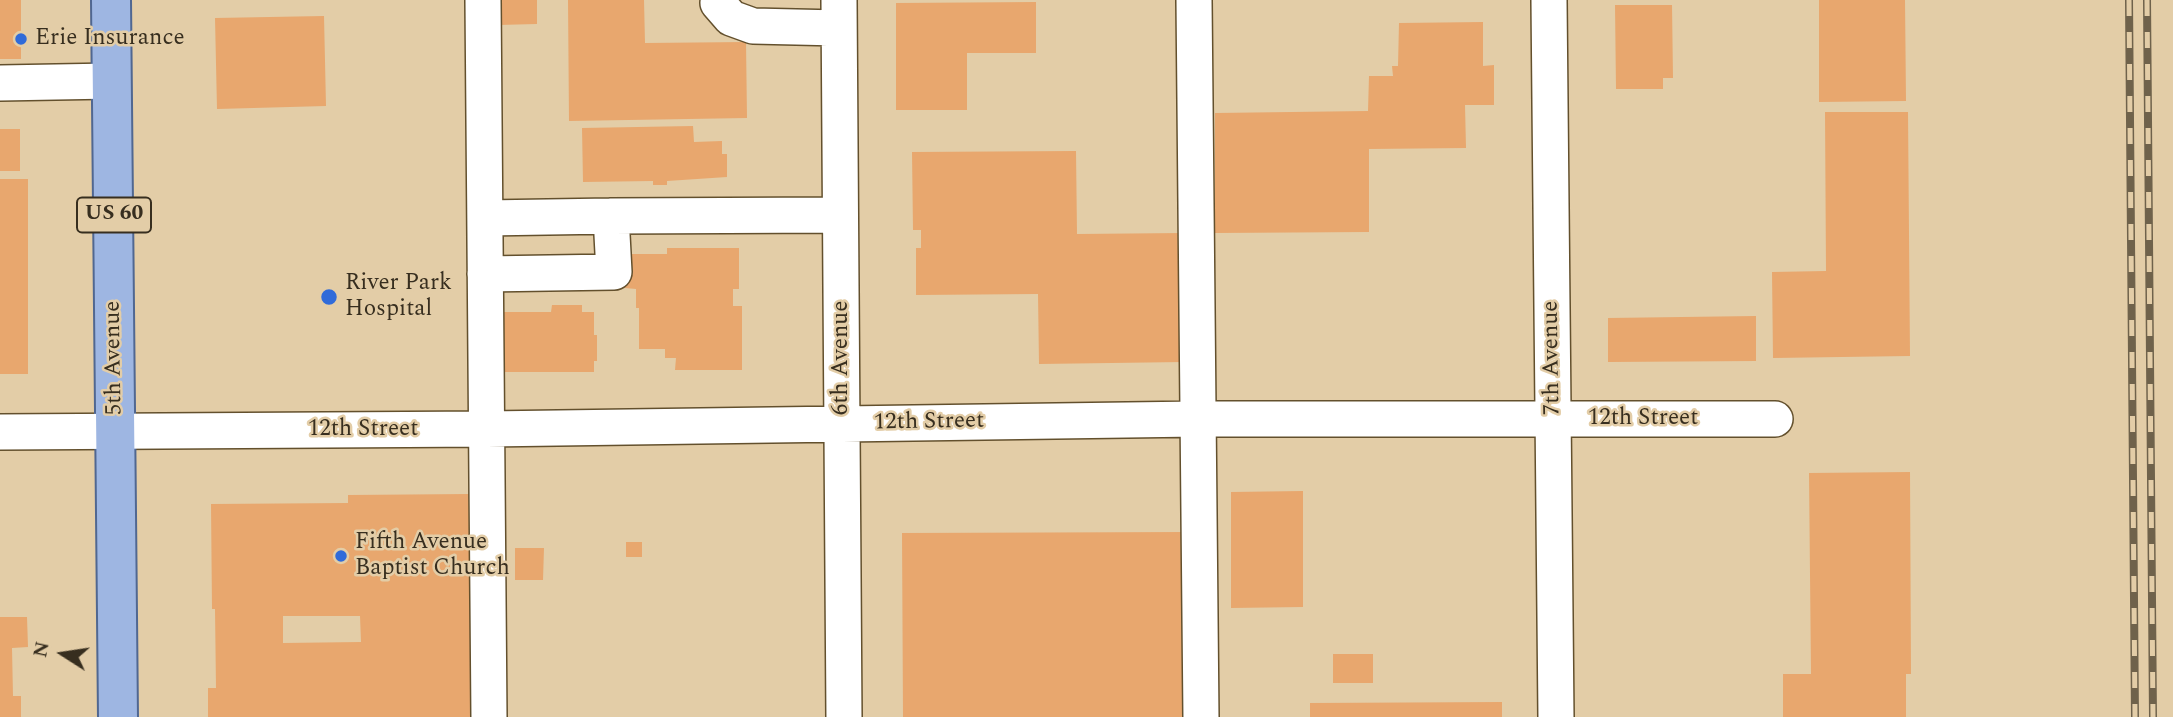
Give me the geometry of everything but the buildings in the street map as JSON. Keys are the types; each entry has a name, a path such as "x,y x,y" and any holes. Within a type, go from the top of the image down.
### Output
{"main road":[{"name":"5th Avenue","path":"111,0 118,717"}],"street":[{"path":"483,0 489,717"},
{"path":"1194,0 1201,717"},
{"name":"7th Avenue","path":"1549,0 1556,717"},
{"path":"718,3 731,18 753,26 839,14"},
{"name":"6th Avenue","path":"839,14 844,717"},
{"path":"0,83 112,80"},
{"path":"485,218 840,215"},
{"path":"485,274 614,272 611,216"},
{"name":"12th Street","path":"0,432 486,429 1198,419 1775,419"}],"railway":[{"path":"2129,0 2135,717"},
{"path":"2147,0 2153,717"}],"place":[{"name":"Erie Insurance","path":"21,39"},
{"name":"River Park Hospital","path":"329,297"},
{"name":"Fifth Avenue Baptist Church","path":"341,556"}]}
